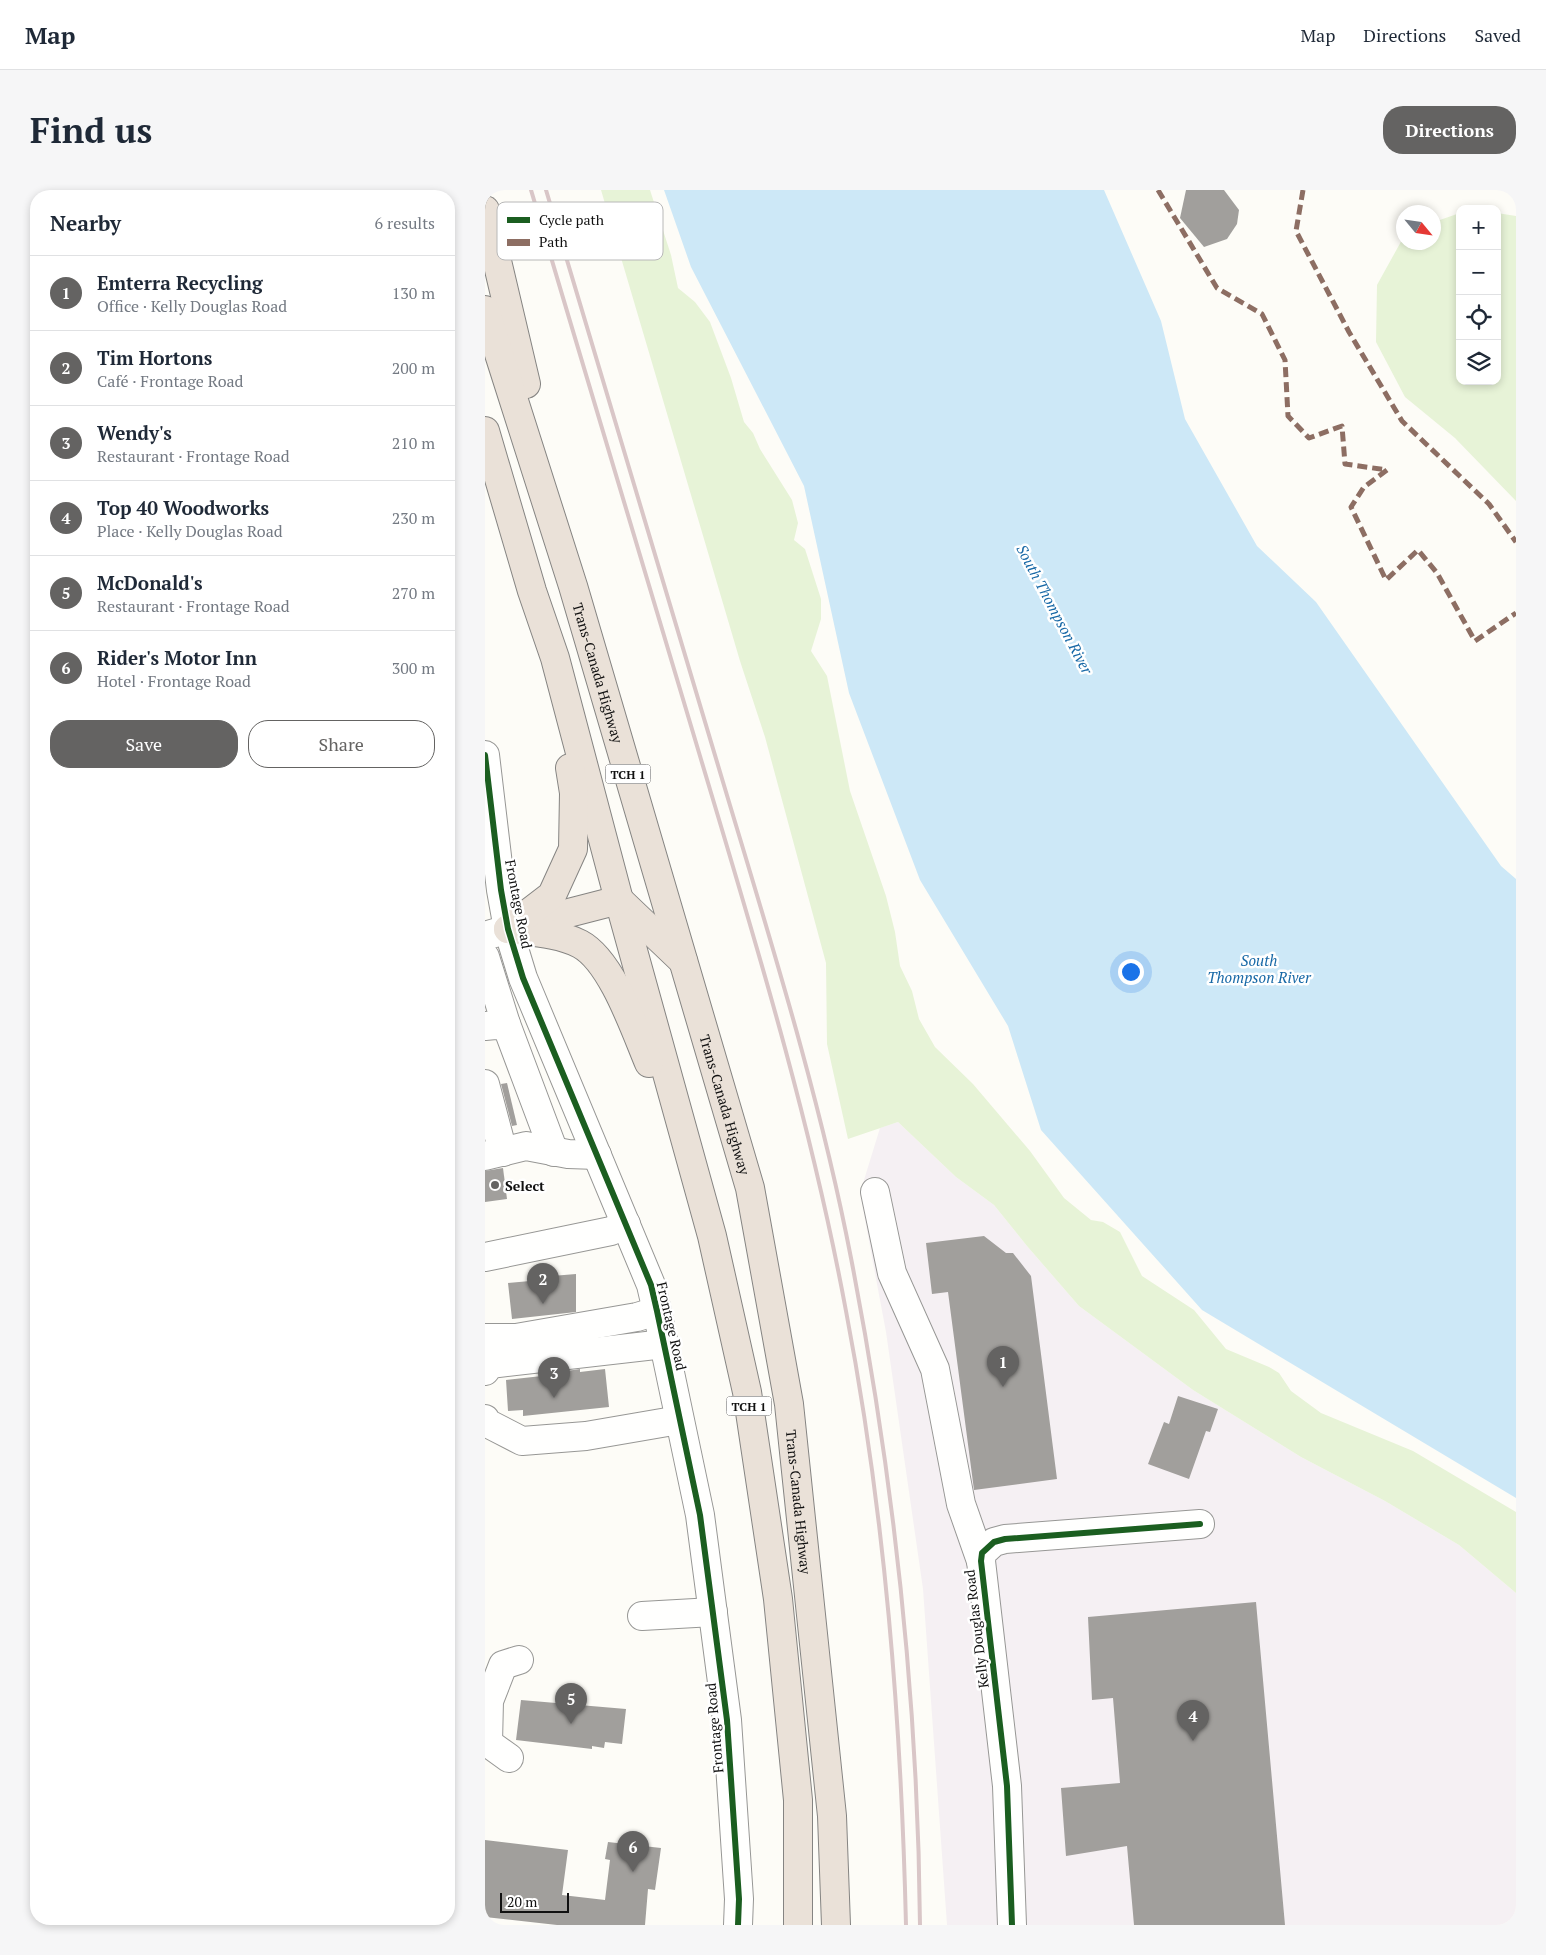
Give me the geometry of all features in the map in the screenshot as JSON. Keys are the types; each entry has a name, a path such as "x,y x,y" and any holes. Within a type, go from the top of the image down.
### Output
{"highway":[{"path":"485,210 573,586"},
{"name":"Trans-Canada Highway","path":"485,310 573,586 750,1188 789,1404 832,1816 836,1925"},
{"name":"TCH 1","path":"485,431 532,591 555,658 619,900 712,1236 747,1392 778,1599 798,1800 798,1925"},
{"path":"497,932 552,895 573,849 574,793 555,658"},
{"path":"497,932 619,900 684,962"},
{"path":"497,932 560,937 580,944 597,957 620,994 655,1076 712,1236"}],"street":[{"name":"Frontage Road","path":"486,773 497,932 523,978 651,1284 657,1311 700,1515 713,1612 727,1720 739,1898 738,1925"},
{"path":"485,958 495,1025 554,1152"},
{"path":"485,1084 494,1154 526,1146 554,1152 597,1155"},
{"path":"875,1192 892,1273 935,1369 961,1504 981,1561"},
{"path":"485,1257 611,1231 626,1224"},
{"path":"485,1338 516,1338 637,1317 657,1311"},
{"path":"485,1371 490,1364 663,1344"},
{"path":"485,1419 487,1423 522,1440 586,1436 679,1420"},
{"name":"Kelly Douglas Road","path":"1012,1925 1007,1786 981,1561 985,1549 994,1542 1005,1539 1200,1524"},
{"path":"642,1616 713,1612"},
{"path":"509,1758 488,1743 489,1701 503,1665 519,1660"}],"shaded area":[{"path":"898,1122 956,1177 994,1205 1079,1306 1193,1390 1301,1457 1385,1501 1459,1545 1516,1593 1516,1925 947,1925 923,1589 886,1332 860,1193 880,1128"}],"green space":[{"path":"601,190 650,190 654,202 605,202"},
{"path":"1456,214 1456,385 1501,385 1501,214 1516,216 1516,501 1455,438 1405,397 1376,342 1377,285 1396,250 1441,250 1441,220"},
{"path":"663,230 671,255 678,288 695,302 710,322 731,378 744,422 753,433 760,449 792,500 798,523 794,540 805,549 821,599 821,619 811,651 827,676 850,791 886,896 895,932 900,966 912,991 919,1019 935,1047 973,1084 1030,1151 1064,1198 1091,1220 1103,1222 1120,1232 1142,1276 1194,1310 1226,1349 1279,1373 1291,1391 1321,1413 1413,1451 1516,1512 1516,1593 1459,1545 1385,1501 1301,1457 1193,1390 1079,1306 994,1205 956,1177 898,1122 848,1139 827,1044 826,963 765,737 740,661 622,260 663,260"}],"water":[{"name":"South Thompson River","path":"664,190 1104,190 1161,321 1185,419 1257,546 1316,602 1501,866 1516,879 1516,1498 1202,1310 1041,1130 1008,1026 920,880 849,693 804,486 691,267"}],"building":[{"path":"1186,190 1224,190 1239,210 1237,224 1227,239 1204,247 1180,218"},
{"path":"507,1083 517,1125 512,1126 501,1084"},
{"name":"Select","path":"503,1168 507,1199 485,1202 485,1171"},
{"path":"984,1236 1006,1253 1013,1253 1031,1276 1057,1479 974,1490 948,1292 932,1294 926,1243"},
{"path":"576,1274 576,1312 512,1319 508,1283 552,1279 552,1276"},
{"path":"580,1369 580,1372 605,1369 609,1407 523,1416 523,1410 508,1411 506,1380 560,1374 560,1372"},
{"path":"1178,1396 1218,1409 1210,1432 1206,1431 1189,1479 1148,1464 1164,1422 1169,1424"},
{"path":"1256,1602 1285,1925 1134,1925 1127,1846 1066,1856 1061,1788 1120,1783 1113,1698 1092,1700 1088,1617"},
{"path":"521,1700 626,1709 622,1744 605,1742 604,1748 592,1746 592,1749 516,1740"},
{"path":"485,1840 568,1850 562,1895 605,1900 610,1860 605,1859 608,1842 661,1848 655,1890 648,1889 645,1925 557,1925 485,1917"}],"railway":[{"path":"531,190 535,202"},
{"path":"546,190 550,202"},
{"path":"552,260 781,1032 832,1240 860,1387 881,1540 895,1693 904,1848 906,1925"},
{"path":"567,260 776,959 825,1138 839,1198 880,1424 901,1590 909,1673 914,1757 920,1925"}],"marked path":[{"path":"1158,190 1217,288 1262,314 1285,360 1288,416 1309,438 1342,426 1345,464 1387,470 1364,487 1351,507 1386,580 1418,550 1437,573 1475,641 1516,613"},
{"path":"1303,190 1296,231 1349,332 1402,421 1489,504 1516,542"}],"cycle path":[{"path":"485,755 501,890 508,929 523,978 651,1285 657,1311 700,1515 727,1720 739,1899 738,1925"},
{"path":"1012,1925 1007,1786 981,1561 982,1553 994,1542 1005,1539 1200,1524"}],"place":[{"name":"Select","path":"495,1185"},
{"name":"Tim Hortons","path":"543,1304"},
{"name":"Emterra Recycling","path":"1003,1387"},
{"name":"Wendy's","path":"554,1398"},
{"name":"McDonald's","path":"571,1724"},
{"name":"Top 40 Woodworks","path":"1193,1741"},
{"name":"Rider's Motor Inn","path":"633,1872"}]}
